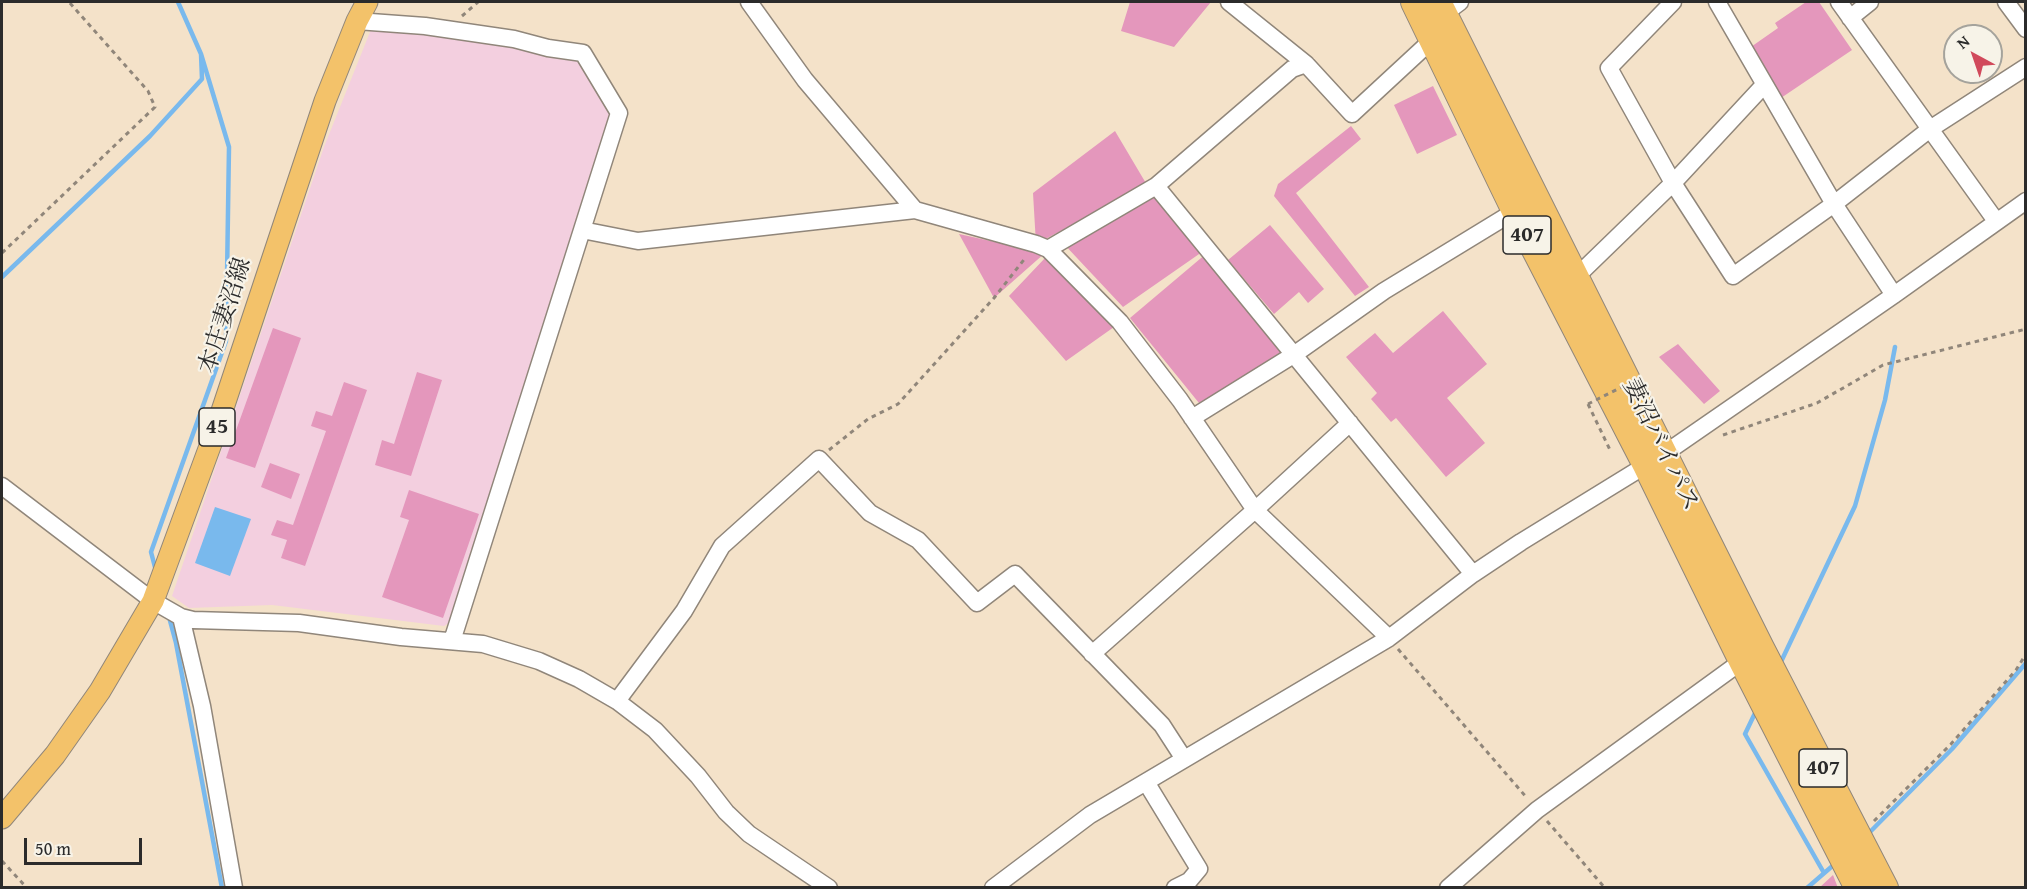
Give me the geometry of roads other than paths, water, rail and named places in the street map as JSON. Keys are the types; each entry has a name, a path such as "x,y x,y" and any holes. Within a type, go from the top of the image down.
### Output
{"highway":[{"name":"妻沼バイパス","path":"1414,2 1515,211 1655,460"},
{"name":"妻沼バイパス","path":"1447,6 1576,276 1655,460 1751,655 1858,888"},
{"name":"妻沼バイパス","path":"1751,655 1885,888"}],"main road":[{"name":"本庄妻沼線","path":"2,818 55,755 100,691 153,602 213,438 324,101 363,8"}],"street":[{"path":"749,2 805,80 915,210"},
{"path":"1229,2 1306,64 1352,114 1432,40"},
{"path":"1673,2 1609,68 1673,183 1733,276 1834,204 1930,129 2025,67"},
{"path":"1717,2 1834,204 1894,295"},
{"path":"1839,2 1996,221"},
{"path":"1850,18 1870,2"},
{"path":"2006,2 2025,29"},
{"path":"363,8 425,26 514,39 548,48 583,53 619,113 452,641"},
{"path":"1042,247 1156,186 1292,69 1306,64"},
{"path":"1576,276 1673,183 1764,85"},
{"path":"1156,186 1473,574"},
{"path":"993,888 1090,815 1389,638 1473,574 1655,460 1894,295 2025,201"},
{"path":"582,230 638,241 915,210 1042,247 1120,322 1192,418 1255,510 1389,638"},
{"path":"1192,418 1295,354 1384,291 1515,211"},
{"path":"1092,654 1350,423"},
{"path":"617,701 684,611 722,546 819,459 870,513 918,540 977,603 1015,574 1162,725 1184,759"},
{"path":"2,486 153,602 180,617 193,620 299,624 401,637 483,644 531,658 579,679 617,701 655,730 698,776 726,812 749,834 829,888"},
{"path":"180,617 202,706 234,888"},
{"path":"1448,888 1537,810 1751,655"},
{"path":"1146,782 1198,869 1186,885"}],"water":[{"path":"215,507 251,519 230,576 195,563"}],"waterway":[{"path":"2,277 150,136 202,79 201,54 178,2"},
{"path":"156,571 151,552 226,341 229,147 201,54"},
{"path":"1779,666 1855,506 1885,400 1895,347"},
{"path":"169,617 176,643 222,888"},
{"path":"1868,834 1952,749 2026,663"},
{"path":"1756,711 1745,734 1824,873"},
{"path":"1807,888 1837,862"}]}
